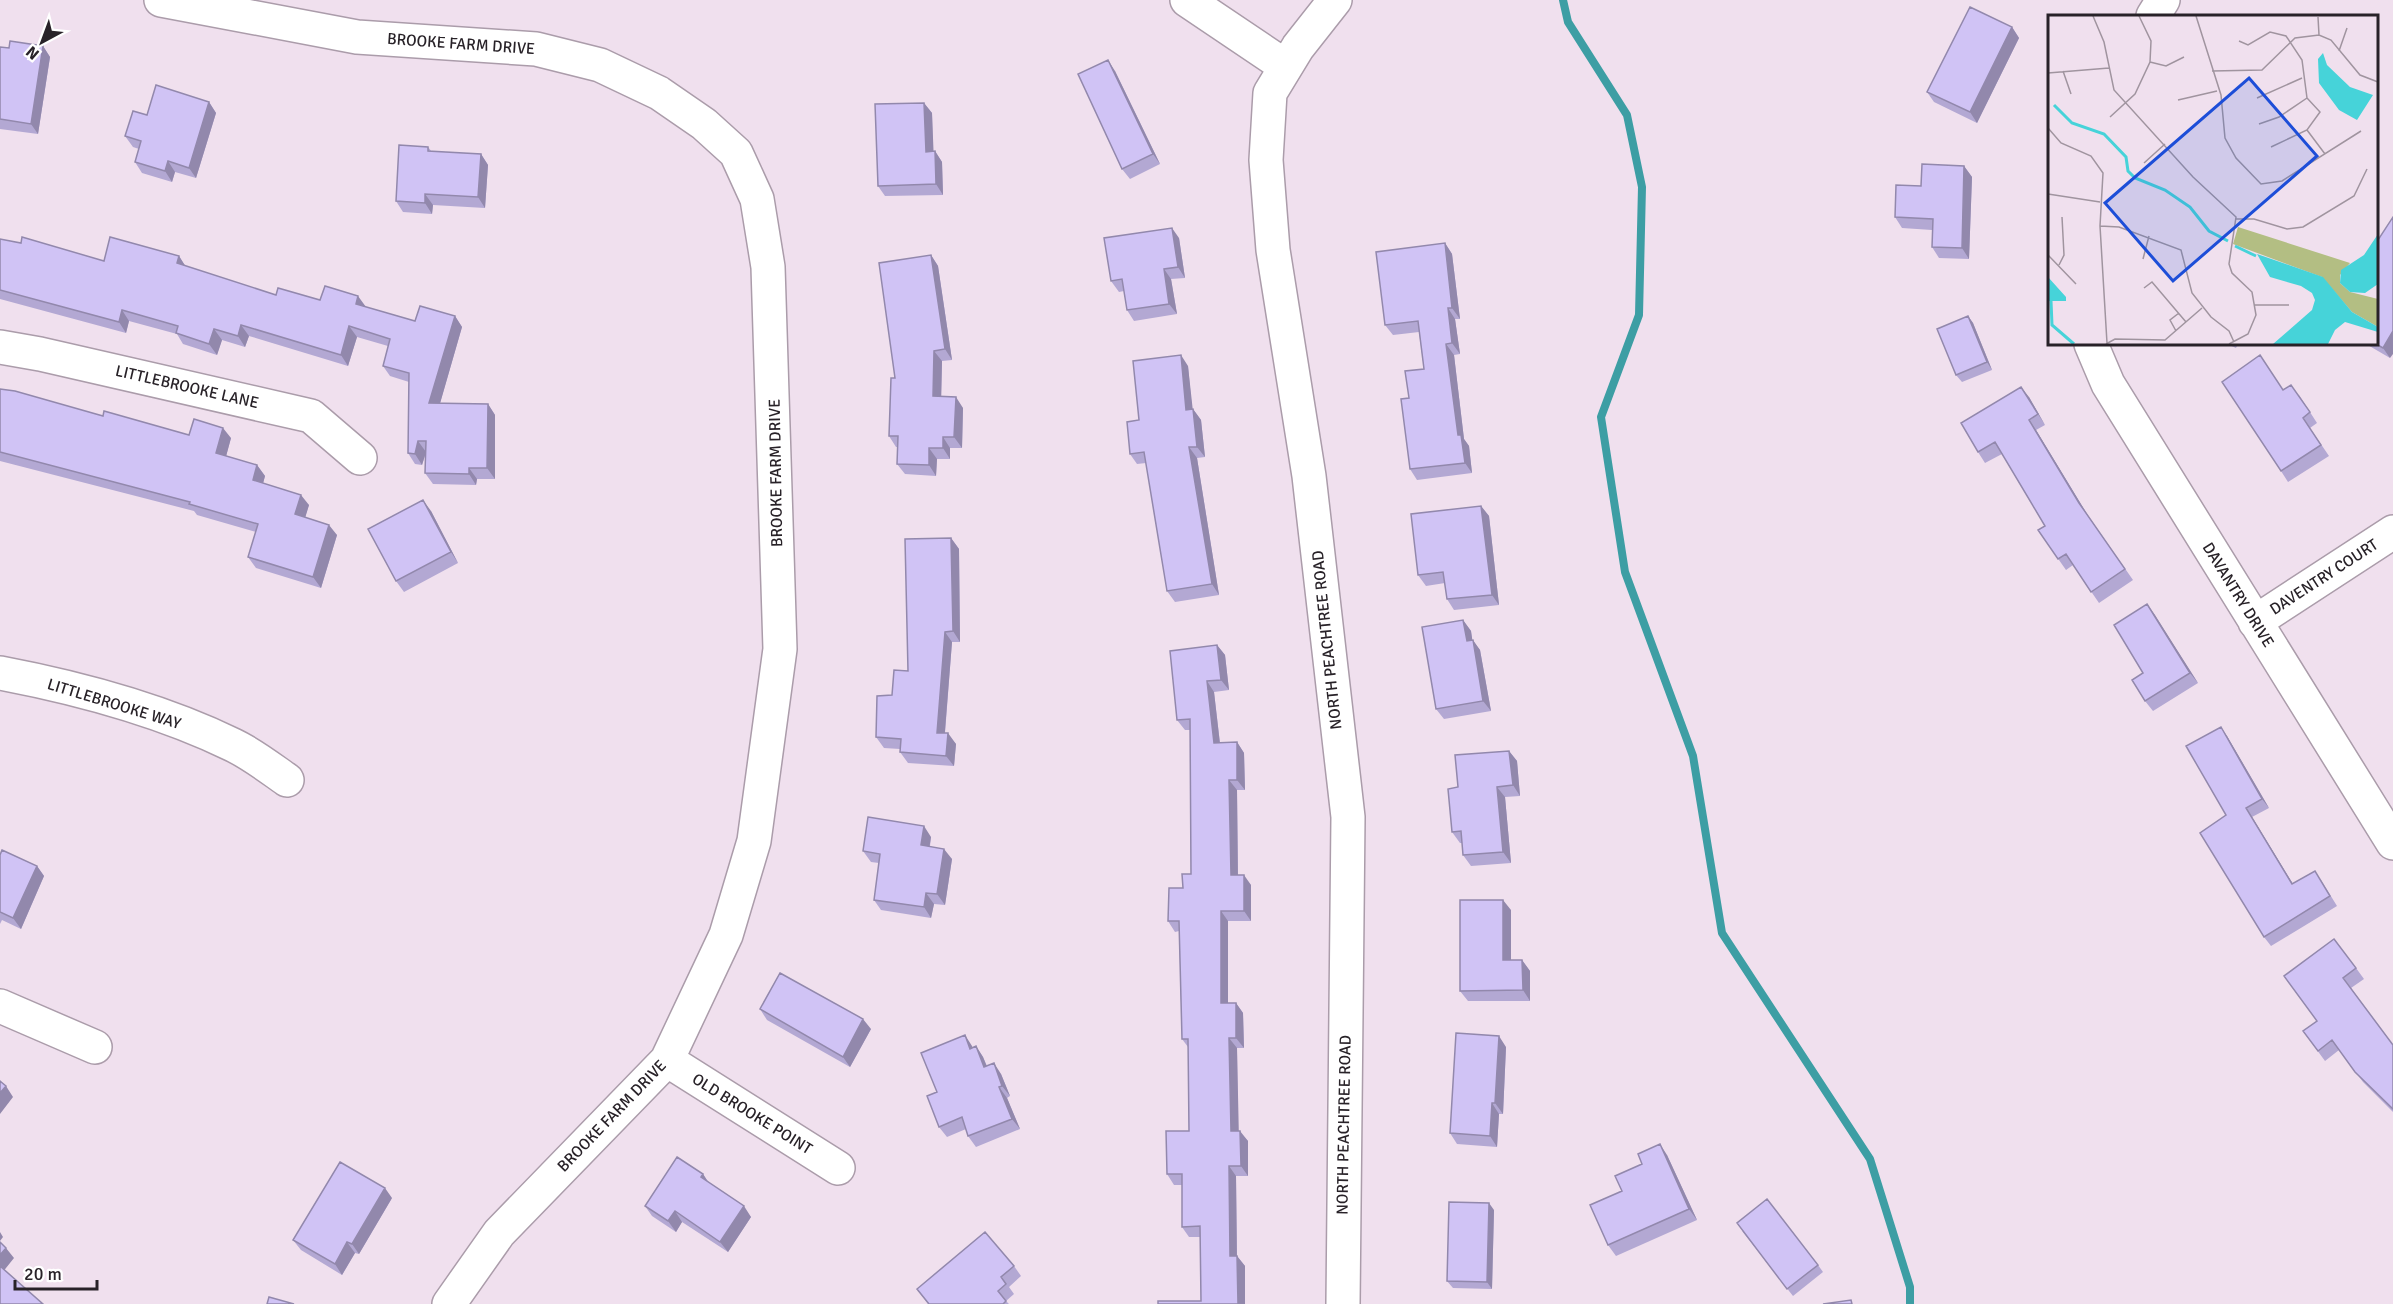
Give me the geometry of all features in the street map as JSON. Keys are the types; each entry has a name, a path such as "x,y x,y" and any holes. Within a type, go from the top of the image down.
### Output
{"street":[{"name":"BROOKE FARM DRIVE","path":"161,0 357,37 536,49 590,62 659,93 704,124 736,153 757,199 768,267 780,649 754,841 726,935 666,1060 499,1233 449,1304"},
{"path":"1187,0 1285,66"},
{"name":"NORTH PEACHTREE ROAD","path":"1335,0 1285,66 1270,93 1267,149 1273,250 1309,476 1348,817 1342,1304"},
{"path":"2154,15 2163,0"},
{"name":"DAVANTRY DRIVE","path":"2091,345 2108,384 2393,843"},
{"name":"LITTLEBROOKE LANE","path":"0,347 40,354 312,416 360,458"},
{"name":"DAVENTRY COURT","path":"2255,622 2393,532"},
{"name":"LITTLEBROOKE WAY","path":"0,673 41,681 158,714 235,746 287,780"},
{"path":"0,1006 95,1047"},
{"name":"OLD BROOKE POINT","path":"666,1060 838,1168"}],"building":[{"path":"1970,7 2012,27 1970,112 1927,92"},
{"path":"10,41 43,46 31,124 0,119 0,47 9,48"},
{"path":"1108,60 1153,154 1122,169 1078,74"},
{"path":"156,85 209,102 189,168 168,161 165,171 135,162 141,141 125,136 133,111 147,115"},
{"path":"924,103 926,152 935,151 936,184 878,186 875,104"},
{"path":"399,145 428,147 428,151 481,154 478,197 425,194 425,203 396,201"},
{"path":"1922,164 1964,166 1962,248 1932,247 1933,219 1895,217 1896,185 1921,186"},
{"path":"2393,217 2393,331 2383,348 2378,345 2378,240"},
{"path":"1172,228 1178,267 1164,269 1169,304 1127,310 1122,279 1111,281 1104,238"},
{"path":"22,237 104,261 110,237 179,256 177,263 276,295 278,288 320,300 325,286 358,296 356,304 415,321 420,306 455,316 429,403 488,404 487,468 469,468 469,474 425,473 426,441 418,441 415,454 408,453 409,373 383,366 390,339 349,326 341,355 241,325 238,336 214,329 209,344 176,333 178,326 122,310 119,322 0,290 0,239 21,243"},
{"path":"1445,243 1452,308 1448,308 1452,343 1446,344 1458,435 1461,435 1465,463 1410,469 1401,399 1409,398 1405,371 1424,369 1418,321 1385,325 1376,252"},
{"path":"931,255 945,349 934,351 933,396 956,397 954,437 943,437 943,448 929,448 929,465 897,464 898,436 889,436 891,378 895,378 879,263"},
{"path":"1968,316 1987,362 1956,375 1937,329"},
{"path":"1181,355 1186,410 1193,409 1197,447 1189,447 1212,584 1167,591 1144,452 1130,454 1127,422 1139,420 1133,361"},
{"path":"2260,355 2283,390 2291,385 2310,412 2303,418 2321,445 2281,471 2222,382"},
{"path":"2021,387 2038,414 2029,420 2079,503 2125,569 2091,592 2066,554 2058,559 2038,530 2045,526 1995,442 1978,452 1961,423"},
{"path":"0,389 15,391 103,416 104,411 189,435 194,419 223,428 216,453 257,465 253,480 301,495 295,514 329,525 313,577 248,557 258,524 189,504 190,502 0,452"},
{"path":"423,500 451,552 396,581 368,529"},
{"path":"1481,506 1492,595 1447,599 1443,572 1418,575 1411,514"},
{"path":"951,538 953,631 945,632 937,733 948,733 946,756 900,752 901,739 876,737 877,696 892,695 894,670 908,671 905,539"},
{"path":"2147,604 2190,673 2145,701 2132,680 2143,673 2114,625"},
{"path":"1463,620 1467,641 1473,640 1483,701 1436,709 1422,627"},
{"path":"1217,645 1221,680 1207,681 1214,743 1237,742 1237,780 1229,780 1231,875 1244,875 1244,911 1221,911 1221,1003 1236,1003 1236,1038 1229,1038 1231,1131 1240,1131 1241,1166 1229,1166 1230,1256 1237,1256 1238,1304 1158,1304 1158,1301 1201,1301 1200,1226 1182,1227 1182,1174 1167,1174 1166,1131 1189,1131 1188,1039 1182,1039 1179,921 1168,921 1169,888 1183,888 1182,874 1191,874 1190,719 1177,720 1170,651"},
{"path":"2221,727 2262,799 2246,808 2292,884 2315,871 2330,896 2264,937 2200,833 2226,815 2186,746"},
{"path":"1509,751 1513,785 1497,787 1503,852 1463,855 1461,831 1452,832 1448,789 1458,787 1455,755"},
{"path":"868,817 924,826 921,845 944,849 937,894 926,893 924,907 874,900 880,854 863,851"},
{"path":"2,850 37,866 13,918 0,912 0,855"},
{"path":"1460,900 1503,900 1503,960 1522,960 1523,990 1460,991"},
{"path":"2334,939 2356,968 2343,978 2393,1045 2393,1109 2355,1072 2332,1040 2318,1051 2303,1031 2317,1021 2284,976"},
{"path":"780,973 863,1019 843,1057 760,1009"},
{"path":"1456,1033 1499,1036 1495,1103 1492,1103 1490,1136 1450,1133"},
{"path":"965,1035 970,1049 976,1046 984,1067 994,1063 1002,1086 999,1087 1012,1119 968,1136 962,1117 939,1127 927,1096 937,1092 921,1053"},
{"path":"0,1081 6,1086 0,1093"},
{"path":"1660,1144 1689,1209 1608,1245 1590,1205 1622,1191 1615,1176 1642,1164 1638,1154"},
{"path":"677,1157 703,1174 701,1177 744,1206 720,1242 675,1211 668,1221 645,1206"},
{"path":"340,1162 385,1188 352,1244 347,1242 335,1264 293,1240"},
{"path":"1767,1199 1818,1265 1787,1289 1737,1223"},
{"path":"1449,1202 1489,1203 1487,1282 1447,1281"},
{"path":"985,1232 1014,1266 1001,1277 1006,1284 998,1291 1006,1301 1003,1304 929,1304 917,1289"},
{"path":"0,1242 6,1248 0,1255"},
{"path":"0,1266 43,1304 0,1304"},
{"path":"269,1297 294,1304 267,1304"},
{"path":"1851,1300 1852,1304 1823,1304"}],"waterway":[{"path":"1563,0 1568,22 1627,115 1642,187 1639,315 1601,417 1625,572 1693,756 1722,933 1870,1159 1910,1287 1910,1304"}]}
